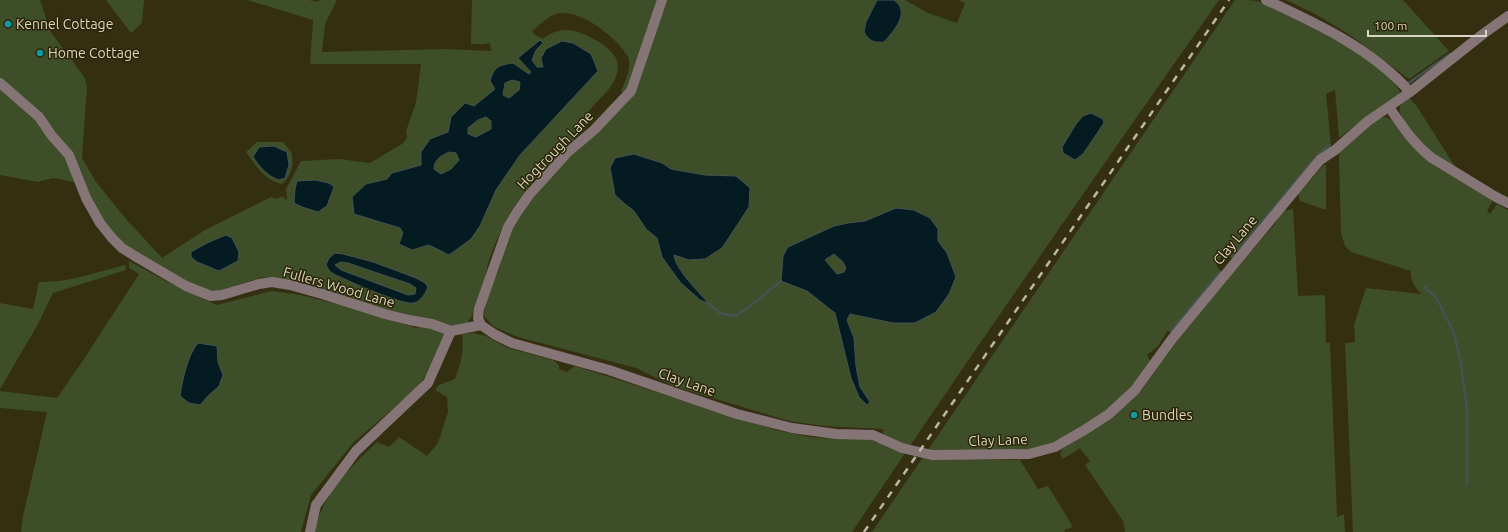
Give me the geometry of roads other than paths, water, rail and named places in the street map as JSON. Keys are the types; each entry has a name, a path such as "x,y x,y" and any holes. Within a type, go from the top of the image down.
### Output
{"street":[{"name":"Hogtrough Lane","path":"481,325 478,318 479,309 508,227 529,195 568,152 594,130 631,91 662,0"},
{"path":"1266,0 1340,36 1382,66 1410,92"},
{"name":"Clay Lane","path":"481,325 490,332 512,343 609,370 737,414 792,428 836,434 873,435 902,448 932,455 1029,454 1055,447 1109,414 1135,390 1172,339 1320,160 1335,150 1368,121 1410,92 1508,16"},
{"name":"Fullers Wood Lane","path":"0,83 39,117 52,136 69,155 86,198 100,223 112,238 122,248 166,276 211,296 222,295 259,284 272,282 290,285 385,314 432,324 451,331"},
{"path":"1389,107 1410,137 1422,150 1438,162 1508,203"},
{"path":"310,532 316,505 356,451 428,383 451,331 481,325"}],"water":[{"path":"877,0 894,0 899,5 901,10 901,16 896,27 884,42 872,41 864,32 866,22"},
{"path":"540,40 543,43 536,50 532,60 537,67 543,67 541,58 546,49 562,41 573,43 591,54 598,71 520,155 496,190 480,226 471,239 449,255 429,245 412,250 399,244 403,233 400,228 354,214 352,197 366,184 387,179 392,173 421,165 421,152 430,139 448,132 451,117 465,103 474,106 495,89 490,81 495,70 501,66 513,63 529,74 531,72 518,58","holes":["512,80 520,82 519,90 509,98 503,95 505,83","486,117 491,121 491,129 476,137 468,134 468,128 478,120","447,153 456,153 459,160 451,169 441,174 434,169 434,166 439,158"]},
{"path":"1091,113 1103,119 1104,123 1083,154 1075,160 1063,153 1062,147 1076,124 1083,116"},
{"path":"274,146 287,152 289,165 285,178 279,180 267,174 253,157 259,147"},
{"path":"634,154 662,163 671,169 705,175 736,176 750,188 749,207 722,248 705,259 689,260 674,255 678,267 708,303 700,300 680,282 662,257 657,238 646,229 634,211 615,195 610,168 615,158"},
{"path":"315,180 329,183 334,187 327,206 318,212 294,203 297,181"},
{"path":"896,208 914,210 930,218 938,229 938,241 947,253 956,277 949,294 936,312 915,323 893,323 850,314 847,320 854,338 856,366 860,387 870,402 867,405 859,397 851,378 835,313 807,291 781,281 783,256 788,247 834,226 865,221","holes":["834,254 843,262 846,268 844,272 837,274 825,260"]},
{"path":"226,235 232,238 239,252 238,261 219,271 197,262 191,257 191,252"},
{"path":"335,253 373,262 416,278 425,283 428,287 419,301 408,303 360,286 332,273 326,265 329,258","holes":["340,262 348,263 410,284 416,288 415,294 408,295 341,270 335,265"]},
{"path":"198,343 217,346 218,362 223,375 219,386 200,405 189,403 180,396 188,361"}],"waterway":[{"path":"1407,84 1450,54"},
{"path":"1318,155 1329,145"},
{"path":"1233,257 1313,160"},
{"path":"1171,331 1219,273"},
{"path":"708,303 720,313 735,316 749,307 781,281"},
{"path":"1424,287 1436,297 1454,333 1461,363 1467,410 1467,485"}],"railway":[{"path":"864,532 1229,0"}],"place":[{"name":"Kennel Cottage","path":"8,24"},
{"name":"Home Cottage","path":"40,53"},
{"name":"Bundles","path":"1134,415"}]}
